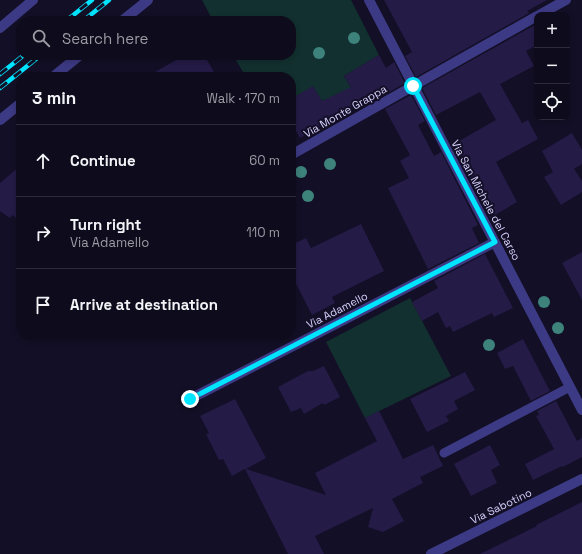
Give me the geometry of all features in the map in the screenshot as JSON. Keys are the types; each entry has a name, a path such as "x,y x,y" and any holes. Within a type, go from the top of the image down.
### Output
{"street":[{"path":"0,28 33,0"},
{"path":"128,16 148,0"},
{"name":"Via San Michele del Carso","path":"369,0 582,410"},
{"name":"Via Monte Grappa","path":"545,12 566,0"},
{"name":"Via Monte Grappa","path":"296,152 534,18"},
{"path":"59,72 74,60"},
{"path":"0,120 16,107"},
{"name":"Via Adamello","path":"190,399 495,242"},
{"name":"Via Sabotino","path":"430,554 582,479"}],"lane":[{"path":"444,453 570,387"}],"green space":[{"path":"202,0 351,0 379,55 344,76 361,104 336,118 326,99 322,101 313,87 296,96 296,72 243,72 236,60 296,60 296,16 210,16"},
{"path":"410,298 451,376 365,418 326,342"}],"building":[{"path":"384,0 547,0 527,11 529,13 416,77 405,56 412,52"},
{"path":"534,26 534,47 526,51 534,66 500,84 522,123 528,120 538,139 496,162 517,202 490,218 452,145 496,120 480,92 436,115 422,88"},
{"path":"379,55 386,68 394,62 405,83 379,98 377,94 300,138 296,131 296,96 313,86 322,101 351,87 344,76"},
{"path":"176,60 207,60 214,72 155,72"},
{"path":"411,95 425,121 418,125 434,156 441,152 478,225 472,228 479,243 428,269 388,188 409,178 400,161 410,155 385,109"},
{"path":"572,133 582,150 582,164 574,169 582,181 582,192 561,205 544,177 553,172 542,151"},
{"path":"16,169 16,218 13,215 10,218 0,211 0,183"},
{"path":"361,224 384,271 332,297 335,303 312,315 296,284 296,243 306,238 311,248"},
{"path":"582,252 582,300 562,263"},
{"path":"485,254 513,308 494,317 492,313 453,332 450,326 446,328 438,312 422,321 412,302 438,288 434,281"},
{"path":"523,339 550,391 531,401 513,366 505,369 497,353"},
{"path":"324,366 340,397 324,405 323,403 304,414 301,408 291,412 278,387 308,371 313,371"},
{"path":"465,372 475,390 454,401 458,409 446,416 449,421 427,432 410,399"},
{"path":"235,399 266,458 246,469 326,495 315,473 377,441 365,418 379,411 403,459 433,445 443,466 420,477 423,483 392,499 404,521 383,532 368,527 373,508 315,536 324,554 288,554 245,469 232,476 223,459 219,460 206,434 209,433 200,416"},
{"path":"556,401 577,441 582,438 582,457 533,480 525,464 554,449 536,416 539,415 537,411"},
{"path":"490,445 500,465 491,470 497,483 471,496 454,464"},
{"path":"582,502 582,554 480,554 537,526 536,525"}],"railway":[{"path":"72,16 92,0"},
{"path":"89,16 109,0"},
{"path":"0,74 18,60"},
{"path":"20,72 35,60"},
{"path":"0,88 16,75"}],"route":[{"path":"190,399 495,242 413,86"}]}
